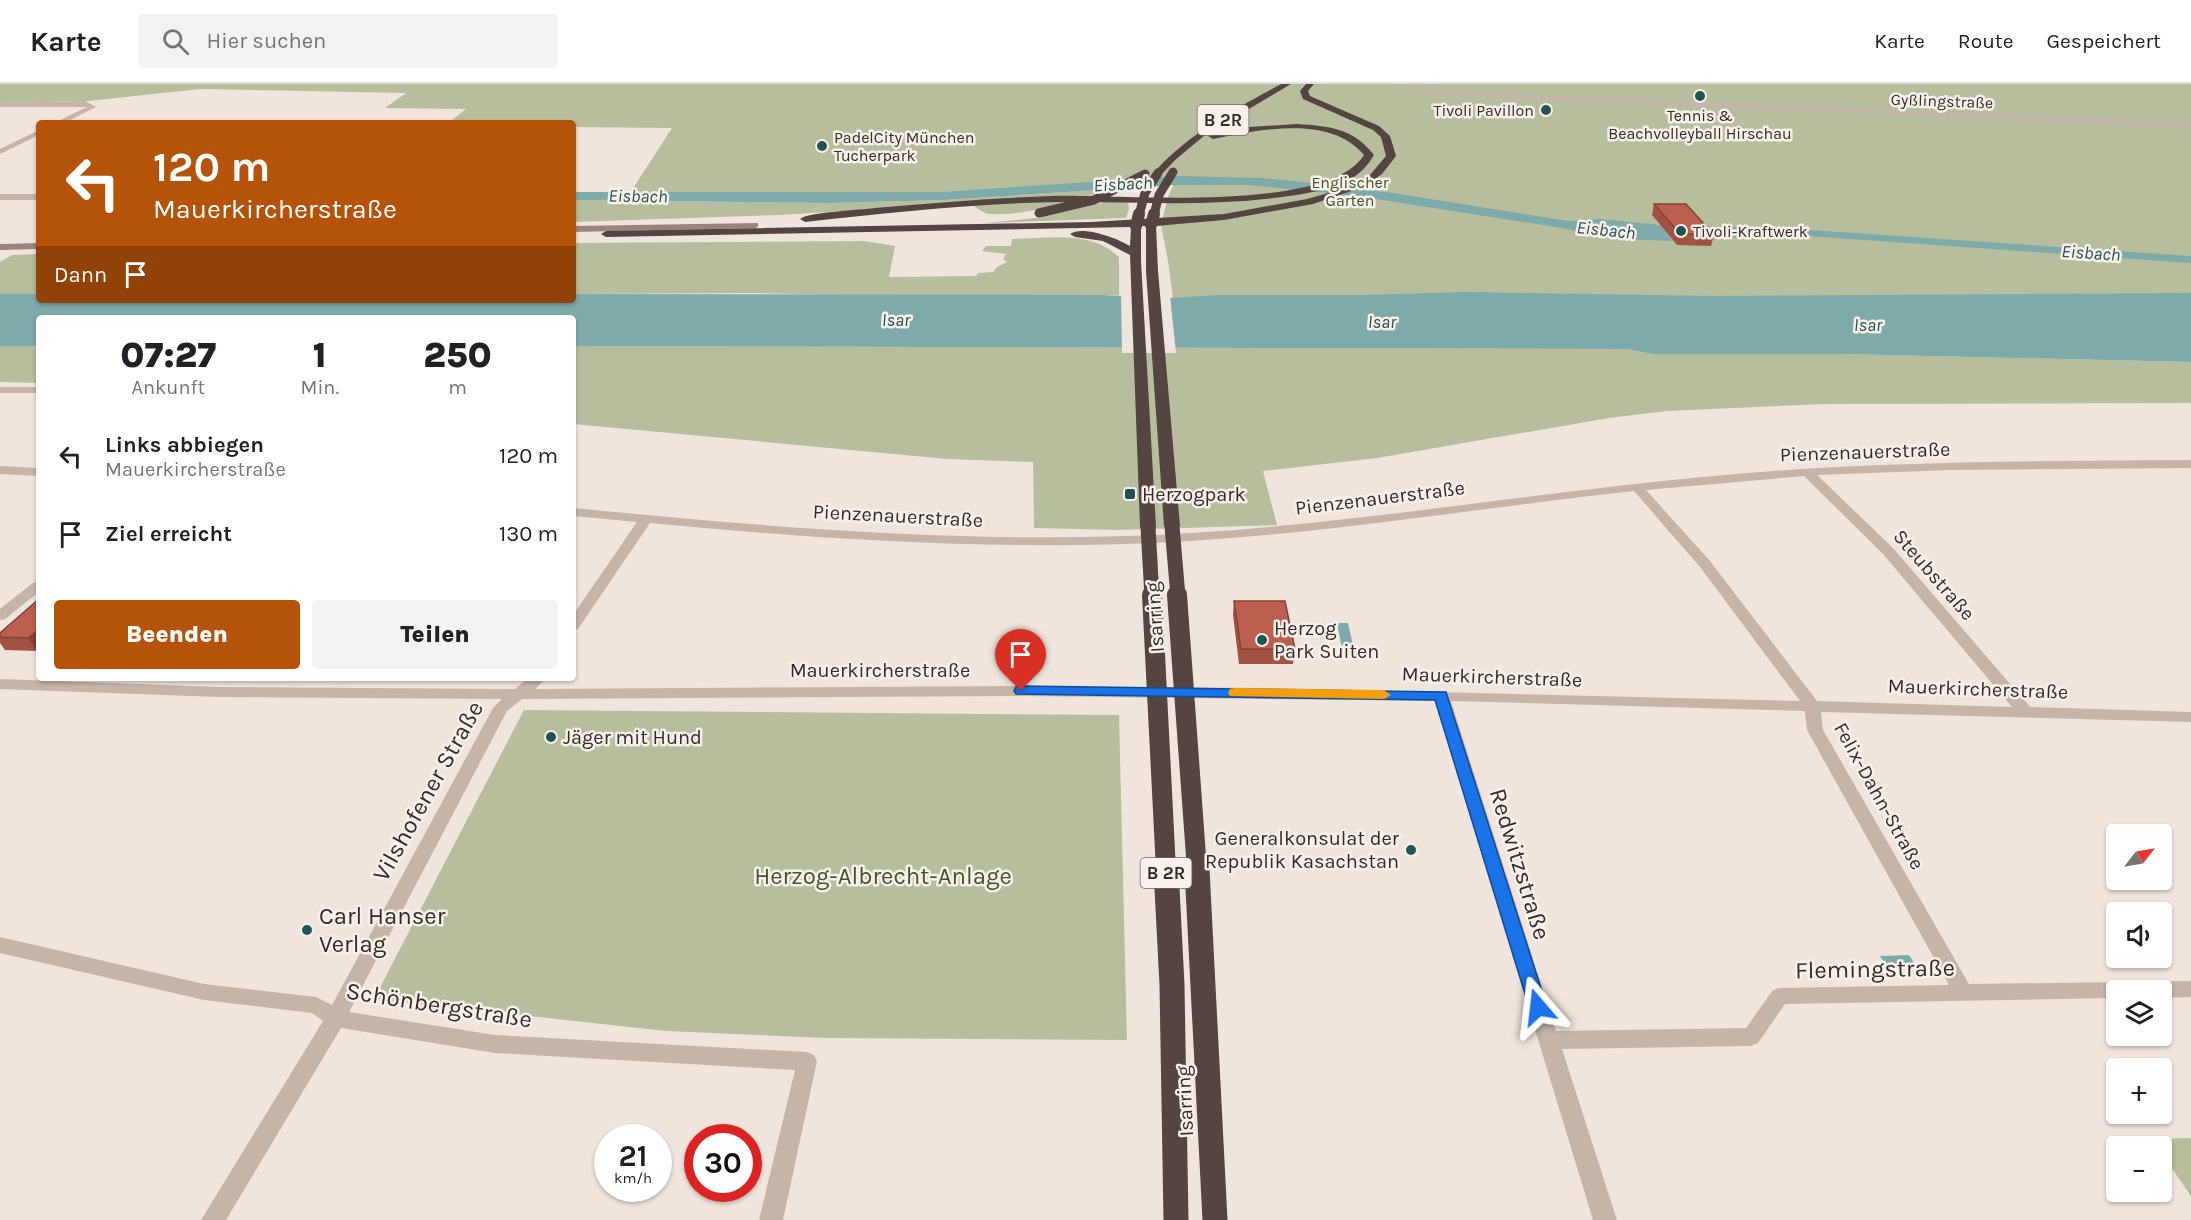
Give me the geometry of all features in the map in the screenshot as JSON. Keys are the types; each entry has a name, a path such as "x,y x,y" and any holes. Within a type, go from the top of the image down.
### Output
{"highway":[{"name":"Isarring","path":"1176,1220 1172,985 1135,258 1136,226 1145,193 1161,170 1200,135 1287,84"},
{"name":"Isarring","path":"1215,1220 1193,807 1151,261 1151,225 1159,195 1173,172 1189,155 1213,136 1301,84"},
{"path":"606,234 1092,224 1266,210 1353,189 1372,178 1386,166 1391,156 1385,136 1361,120 1313,102 1306,97 1304,91 1310,84"},
{"path":"755,225 974,203 1053,199 1206,199 1296,192 1351,175 1364,166 1370,155 1366,148 1357,141 1330,131 1312,128 1270,126 1213,136"},
{"path":"755,225 986,219 1039,213 1078,205 1110,195 1145,174 1161,170"},
{"path":"606,234 750,238 1048,232 1094,235 1112,240 1135,258"}],"main road":[{"path":"576,229 755,225"},
{"path":"576,234 606,234"},
{"path":"0,241 36,240"},
{"path":"0,247 36,246"}],"street":[{"name":"Gyßlingstraße","path":"1406,84 1439,93 2191,125"},
{"path":"0,105 85,103 92,107 64,120"},
{"path":"53,120 74,108 62,104"},
{"path":"0,145 36,128"},
{"path":"0,152 36,134"},
{"path":"0,197 36,197"},
{"path":"0,390 36,390"},
{"name":"Pienzenauerstraße","path":"576,512 887,537 1129,540 1339,525 1637,487 1807,471 2191,464"},
{"path":"0,470 36,472"},
{"name":"Steubstraße","path":"1807,471 1888,551 2024,711"},
{"name":"Felix-Dahn-Straße","path":"1637,487 1705,564 1812,706 1815,730 1963,992"},
{"path":"576,622 646,519"},
{"path":"0,615 36,587"},
{"name":"Vilshofener Straße","path":"213,1220 336,1018 501,708 534,681"},
{"name":"Mauerkircherstraße","path":"0,684 219,692 516,694 1021,691 1441,696 2191,717"},
{"name":"Redwitzstraße","path":"1441,696 1605,1220"},
{"name":"Schönbergstraße","path":"0,945 204,992 316,1005 336,1018 495,1044 807,1061 771,1220"},
{"name":"Flemingstraße","path":"2172,989 2191,989"},
{"name":"Flemingstraße","path":"1548,1040 1751,1037 1780,996 2106,990"}],"green space":[{"name":"Englischer Garten","path":"0,84 2191,84 2191,297 1173,299 1161,225 1168,197 1177,177 938,192 630,193 672,128 576,127 576,120 452,120 466,109 385,108 406,93 200,89 88,101 0,103"},
{"path":"1109,189 1050,207 1003,214 985,213 970,203 780,215 576,222 576,200 829,203 944,200"},
{"path":"1105,202 1128,202 1129,209 1126,218 986,223 1036,218"},
{"path":"1054,237 1083,239 1108,248 1119,257 1119,295 576,294 576,243 864,241 895,246 889,277 976,276 978,273 993,272 1007,262 1003,259 1006,254 982,251 986,246 1011,246 1012,239"},
{"path":"36,254 36,294 0,294 0,262 12,255"},
{"path":"0,346 36,346 36,383 0,382"},
{"path":"576,346 1627,349 1652,354 1843,354 2191,362 2191,403 1825,404 1667,411 1609,418 1377,458 1263,471 1277,525 1118,530 1034,528 1033,462 947,459 576,424"},
{"name":"Herzog-Albrecht-Anlage","path":"524,710 1119,715 1127,1040 827,1038 666,1031 374,999"},
{"path":"2172,1138 2191,1138 2191,1196 2172,1168"}],"water":[{"name":"Eisbach","path":"1178,176 1263,178 1393,193 1568,221 1601,219 1660,225 1673,241 1618,239 1357,196 1250,185 1173,185 944,200 829,203 576,200 576,192 938,192"},
{"name":"Eisbach","path":"1692,225 1810,230 2191,256 2191,263 1779,234 1706,240"},
{"name":"Isar","path":"1467,292 1716,296 2191,293 2191,362 1843,354 1652,354 1627,349 576,346 576,315 36,315 36,346 0,346 0,294 36,294 36,303 576,303 576,294 1102,295 1170,298 1219,295"},
{"path":"1337,623 1348,623 1355,654 1343,654"},
{"path":"1909,955 1917,967 1887,967 1880,956"}],"pier":[{"path":"1121,292 1170,295 1176,353 1122,353"}],"building":[{"path":"1654,204 1686,204 1714,235 1680,234"},
{"name":"Herzog Park Suiten","path":"1234,601 1285,601 1295,649 1241,649"},
{"path":"36,602 36,631 28,638 0,637 0,633"}],"slow traffic":[{"path":"1235,693 1384,695"}],"place":[{"name":"Tennis & Beachvolleyball Hirschau","path":"1700,96"},
{"name":"Tivoli Pavillon","path":"1546,110"},
{"name":"PadelCity München Tucherpark","path":"822,146"},
{"name":"Tivoli-Kraftwerk","path":"1681,231"},
{"name":"Herzogpark","path":"1130,494"},
{"name":"Herzog Park Suiten","path":"1262,640"},
{"name":"Jäger mit Hund","path":"551,737"},
{"name":"Generalkonsulat der Republik Kasachstan","path":"1411,850"},
{"name":"Carl Hanser Verlag","path":"307,930"}],"route":[{"path":"1021,691 1441,696 1538,1007"}]}
